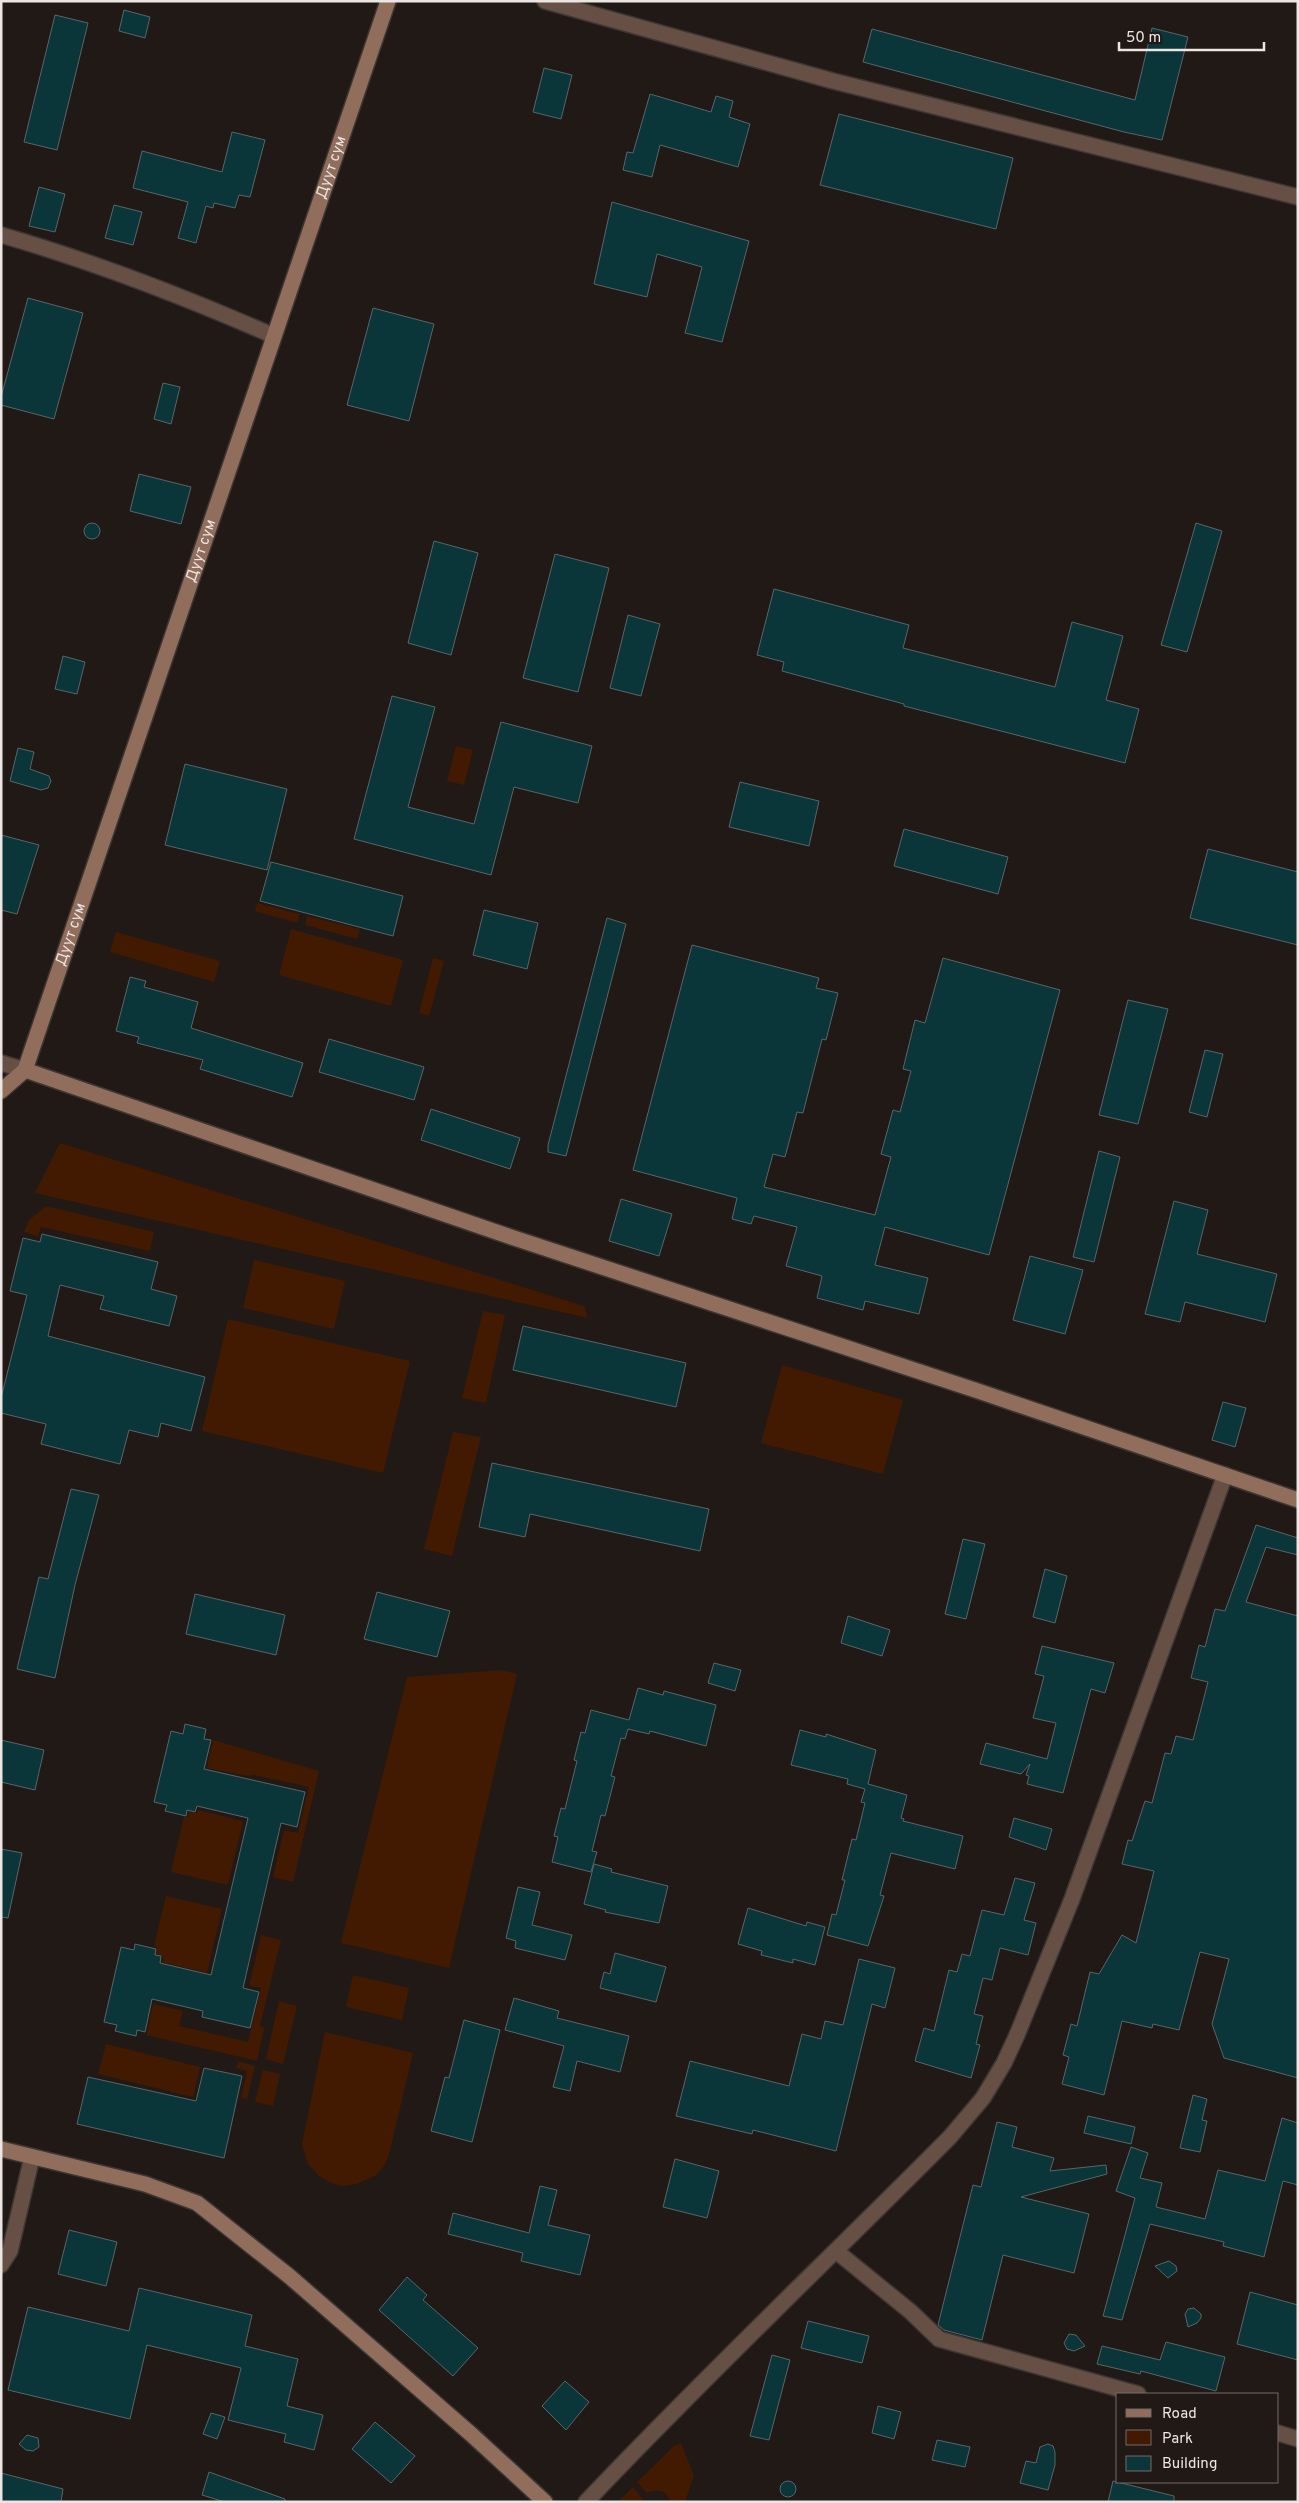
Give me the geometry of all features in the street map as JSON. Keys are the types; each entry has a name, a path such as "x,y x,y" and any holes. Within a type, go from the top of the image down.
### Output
{"street":[{"name":"Дуут сум","path":"25,1070 388,1"},
{"path":"545,1 833,81 1298,197"},
{"path":"1,235 43,247 179,295 274,336"},
{"path":"1,1063 520,1240 978,1391 1298,1500"},
{"path":"1,1091 25,1070"},
{"path":"586,2502 649,2435 950,2137 982,2098 1004,2063 1072,1899 1225,1475"},
{"path":"1,2149 145,2184 197,2203 289,2276 472,2435 545,2502"},
{"path":"1,2265 10,2251 32,2157"},
{"path":"836,2251 912,2312 940,2339 1134,2393"},
{"path":"1279,2433 1298,2439"}],"green space":[{"path":"456,746 473,750 464,785 447,781"},
{"path":"257,903 300,914 297,923 255,911"},
{"path":"307,916 360,929 357,939 305,925"},
{"path":"291,929 403,960 391,1006 279,975"},
{"path":"116,932 220,961 214,982 110,952"},
{"path":"433,958 444,961 429,1016 419,1013"},
{"path":"60,1143 584,1306 588,1318 35,1193"},
{"path":"46,1206 154,1232 150,1251 41,1227 38,1236 24,1232 29,1220"},
{"path":"254,1260 345,1281 334,1329 243,1308"},
{"path":"483,1311 505,1315 486,1403 462,1398"},
{"path":"228,1319 410,1361 383,1473 202,1431"},
{"path":"782,1365 903,1400 883,1474 761,1443"},
{"path":"453,1432 481,1437 452,1556 424,1549"},
{"path":"501,1670 517,1674 449,1968 341,1943 407,1677"},
{"path":"213,1740 319,1771 293,1882 273,1877 284,1830 298,1833 309,1787 254,1775 248,1776 207,1768"},
{"path":"198,1810 243,1821 228,1885 171,1872 184,1817 188,1817 189,1812 197,1813"},
{"path":"166,1896 222,1909 207,1973 162,1962 163,1956 156,1954 157,1948 154,1946"},
{"path":"261,1935 281,1940 260,2026 264,2028 257,2061 146,2035 153,2004 183,2011 179,2026 248,2042 261,1988 249,1986"},
{"path":"353,1975 409,1988 402,2020 346,2007"},
{"path":"279,2001 297,2006 283,2064 266,2059"},
{"path":"325,2032 413,2053 389,2155 384,2166 376,2175 357,2184 342,2186 331,2183 319,2176 308,2164 302,2144"},
{"path":"106,2044 200,2067 193,2097 98,2074"},
{"path":"238,2061 255,2066 247,2099 241,2098 247,2071 236,2068"},
{"path":"263,2070 280,2074 273,2106 255,2102"},
{"path":"681,2443 694,2476 685,2502 671,2502 667,2495 658,2490 647,2493 637,2482 674,2446"},
{"path":"633,2487 642,2498 641,2502 618,2502"}],"building":[{"path":"124,10 150,17 145,38 119,31"},
{"path":"55,15 88,23 57,150 24,142"},
{"path":"1152,28 1188,37 1162,140 1124,132 863,62 872,29 1135,100"},
{"path":"544,68 572,75 561,119 533,112"},
{"path":"650,94 711,112 716,96 733,101 729,117 750,124 738,167 660,145 652,177 623,170 627,152 633,153"},
{"path":"839,114 1013,158 996,229 820,185"},
{"path":"232,132 265,140 250,197 239,195 235,208 214,203 213,208 206,206 196,243 178,238 188,202 133,188 142,151 222,172"},
{"path":"39,187 65,194 55,232 29,226"},
{"path":"612,202 749,241 722,342 685,333 702,267 657,254 647,297 594,284"},
{"path":"114,205 142,212 133,245 105,238"},
{"path":"28,298 83,313 54,419 1,405 1,397"},
{"path":"373,308 434,324 409,421 347,405"},
{"path":"163,383 180,387 171,424 154,419"},
{"path":"139,474 191,487 181,524 130,511"},
{"path":"89,523 95,523 100,528 98,537 89,539 84,534 84,528"},
{"path":"1196,523 1222,531 1187,652 1161,645"},
{"path":"434,541 478,553 451,655 408,643"},
{"path":"555,554 609,568 578,692 523,678"},
{"path":"774,589 909,625 903,648 1055,687 1072,622 1123,636 1106,700 1139,709 1125,763 904,706 904,704 782,671 784,662 757,655"},
{"path":"628,615 660,624 641,696 610,688"},
{"path":"63,656 85,662 77,694 55,689"},
{"path":"392,696 435,707 408,807 474,824 501,722 592,746 578,803 514,787 491,875 354,839"},
{"path":"18,748 34,752 30,769 49,776 51,781 48,788 41,790 10,781"},
{"path":"185,764 287,789 267,870 165,845"},
{"path":"740,782 819,801 809,846 729,827"},
{"path":"904,829 1008,857 998,894 894,866"},
{"path":"1,835 39,845 17,914 1,910"},
{"path":"1208,849 1298,872 1298,945 1190,918"},
{"path":"271,862 403,896 393,936 260,901"},
{"path":"484,910 538,923 527,969 473,955"},
{"path":"607,918 626,924 566,1156 548,1152 548,1145"},
{"path":"692,945 819,978 816,988 838,993 826,1040 822,1039 803,1113 797,1112 785,1157 773,1154 764,1187 875,1215 891,1157 881,1154 893,1110 900,1112 911,1071 903,1069 915,1020 925,1023 943,958 1060,990 989,1255 885,1227 875,1265 928,1278 919,1314 865,1301 863,1310 817,1298 822,1276 786,1266 797,1227 754,1216 751,1224 732,1219 737,1198 633,1170"},
{"path":"130,977 146,981 144,987 198,1002 191,1028 303,1063 292,1097 200,1069 203,1060 137,1043 139,1037 116,1031"},
{"path":"1128,1000 1168,1009 1138,1124 1099,1115"},
{"path":"329,1039 424,1067 414,1100 319,1072"},
{"path":"1205,1050 1223,1054 1207,1117 1189,1112"},
{"path":"431,1109 520,1138 510,1169 421,1140"},
{"path":"1099,1151 1120,1157 1094,1262 1073,1257"},
{"path":"621,1199 672,1214 659,1256 609,1241"},
{"path":"1174,1201 1208,1210 1197,1254 1277,1274 1265,1322 1185,1302 1180,1322 1145,1314"},
{"path":"42,1234 158,1262 151,1289 177,1296 169,1326 100,1309 104,1296 60,1285 48,1336 205,1377 191,1431 161,1423 158,1437 129,1430 120,1464 41,1444 46,1424 1,1413 1,1398 27,1295 10,1291 23,1238 40,1242"},
{"path":"1030,1256 1083,1270 1065,1334 1013,1320"},
{"path":"523,1326 686,1363 676,1407 513,1370"},
{"path":"1223,1402 1246,1408 1235,1447 1212,1440"},
{"path":"492,1463 709,1509 700,1551 530,1514 525,1537 479,1527"},
{"path":"71,1489 99,1495 75,1585 55,1678 17,1669 39,1577 48,1579"},
{"path":"1256,1525 1298,1538 1298,1555 1266,1547 1246,1602 1298,1616 1298,2078 1224,2058 1212,2024 1229,1959 1200,1952 1179,2030 1153,2024 1152,2028 1122,2021 1104,2095 1062,2084 1069,2057 1063,2055 1071,2024 1077,2026 1090,1972 1099,1974 1122,1935 1136,1943 1154,1871 1122,1864 1128,1840 1132,1841 1145,1801 1152,1803 1165,1753 1171,1754 1176,1736 1193,1740 1208,1682 1191,1678 1199,1645 1205,1647 1215,1609 1225,1611"},
{"path":"963,1539 985,1544 966,1619 945,1614"},
{"path":"1045,1569 1067,1576 1055,1623 1033,1617"},
{"path":"377,1592 450,1611 437,1657 364,1639"},
{"path":"195,1594 285,1615 276,1655 186,1634"},
{"path":"848,1616 890,1630 882,1656 841,1643"},
{"path":"1042,1646 1114,1663 1105,1693 1091,1689 1063,1793 1027,1784 1029,1776 1026,1775 1030,1764 1021,1774 980,1764 986,1743 1047,1759 1056,1723 1033,1718 1044,1676 1035,1674"},
{"path":"714,1663 741,1670 735,1691 708,1683"},
{"path":"638,1688 663,1695 664,1691 716,1705 706,1746 650,1731 649,1734 628,1729 625,1739 621,1738 611,1776 615,1777 605,1816 601,1815 592,1851 597,1852 591,1872 552,1862 558,1837 554,1836 561,1808 565,1809 577,1761 574,1760 581,1732 585,1733 591,1710 629,1720"},
{"path":"185,1724 206,1729 204,1739 211,1740 204,1769 305,1792 297,1827 281,1823 243,1988 259,1992 250,2028 202,2017 203,2011 152,1999 145,2032 137,2030 136,2036 115,2031 117,2025 104,2022 121,1947 134,1950 135,1944 156,1949 155,1955 161,1956 160,1963 211,1975 248,1818 197,1806 195,1812 187,1810 186,1816 165,1811 167,1805 154,1802 171,1731 183,1734"},
{"path":"800,1730 826,1737 826,1734 876,1750 868,1784 907,1795 901,1818 904,1819 903,1821 963,1836 955,1869 891,1853 880,1895 884,1896 868,1946 827,1935 832,1914 836,1915 845,1880 842,1880 852,1839 856,1840 865,1803 861,1802 865,1789 847,1784 848,1779 791,1765"},
{"path":"1,1740 44,1750 35,1790 1,1782"},
{"path":"1014,1818 1052,1829 1046,1850 1009,1837"},
{"path":"1,1849 22,1853 8,1918 1,1917"},
{"path":"594,1864 612,1869 611,1872 668,1886 659,1923 605,1912 606,1910 584,1904"},
{"path":"1015,1878 1035,1883 1024,1920 1036,1923 1028,1955 1000,1948 992,1980 983,1978 974,2014 983,2016 976,2044 980,2045 971,2078 915,2061 924,2028 934,2031 949,1970 957,1972 962,1954 970,1956 982,1910 1004,1915"},
{"path":"518,1887 540,1892 532,1925 572,1935 565,1960 515,1948 516,1941 506,1938"},
{"path":"748,1908 806,1926 807,1922 825,1927 815,1965 793,1959 793,1963 761,1955 762,1951 738,1944"},
{"path":"615,1953 666,1967 656,2002 600,1988 604,1972 610,1974"},
{"path":"859,1959 895,1968 885,2008 872,2004 836,2151 753,2130 752,2134 676,2116 690,2061 789,2086 802,2034 821,2039 825,2021 843,2025"},
{"path":"514,1998 559,2011 557,2018 629,2036 620,2072 577,2061 570,2091 553,2087 564,2046 505,2030"},
{"path":"464,2020 500,2030 472,2142 431,2131 445,2077 449,2078"},
{"path":"204,2068 242,2076 224,2158 77,2124 88,2077 196,2101"},
{"path":"1193,2095 1207,2099 1202,2120 1207,2121 1200,2152 1180,2148"},
{"path":"1088,2116 1135,2127 1131,2144 1084,2133"},
{"path":"1282,2118 1298,2123 1298,2185 1283,2181 1264,2257 1223,2246 1224,2242 1150,2224 1122,2320 1103,2316 1135,2198 1116,2191 1131,2147 1148,2153 1140,2178 1162,2183 1156,2207 1205,2219 1218,2170 1265,2181"},
{"path":"997,2122 1017,2127 1012,2147 1054,2158 1050,2171 1106,2165 1107,2174 1021,2197 1089,2214 1074,2273 1003,2255 982,2340 944,2330 938,2325 973,2185 981,2187"},
{"path":"675,2159 719,2171 707,2218 663,2207"},
{"path":"540,2186 557,2190 548,2225 590,2235 580,2275 521,2261 523,2253 448,2234 453,2213 529,2233"},
{"path":"69,2230 117,2242 106,2286 58,2274"},
{"path":"1169,2261 1176,2266 1177,2271 1168,2278 1155,2266"},
{"path":"407,2277 427,2295 423,2300 478,2348 453,2376 379,2310"},
{"path":"139,2288 252,2315 245,2346 298,2359 287,2406 323,2415 314,2450 284,2442 286,2434 228,2420 241,2368 147,2345 130,2419 8,2390 28,2307 129,2331"},
{"path":"1250,2292 1298,2305 1298,2360 1237,2344"},
{"path":"1194,2308 1201,2314 1201,2318 1197,2323 1188,2327 1185,2314 1188,2309"},
{"path":"808,2321 869,2336 862,2363 801,2348"},
{"path":"1069,2334 1076,2335 1085,2346 1074,2351 1067,2349 1064,2343"},
{"path":"1166,2342 1225,2357 1216,2391 1141,2371 1140,2374 1097,2364 1102,2346 1160,2360"},
{"path":"772,2355 790,2360 769,2440 750,2436"},
{"path":"565,2381 589,2402 566,2430 542,2406"},
{"path":"878,2406 901,2412 894,2439 872,2433"},
{"path":"211,2413 225,2417 217,2439 203,2434"},
{"path":"375,2422 415,2456 391,2483 352,2449"},
{"path":"27,2435 38,2438 39,2447 33,2451 26,2450 19,2444"},
{"path":"937,2440 970,2447 965,2467 932,2460"},
{"path":"1048,2444 1053,2446 1055,2452 1055,2465 1048,2490 1020,2483 1026,2461 1036,2463 1040,2447"},
{"path":"209,2472 285,2499 285,2502 225,2502 202,2495"},
{"path":"1,2473 63,2489 61,2502 1,2502"},
{"path":"785,2481 791,2481 796,2486 794,2495 785,2497 780,2492 780,2486"},
{"path":"1113,2481 1174,2496 1174,2502 1108,2502"}]}
